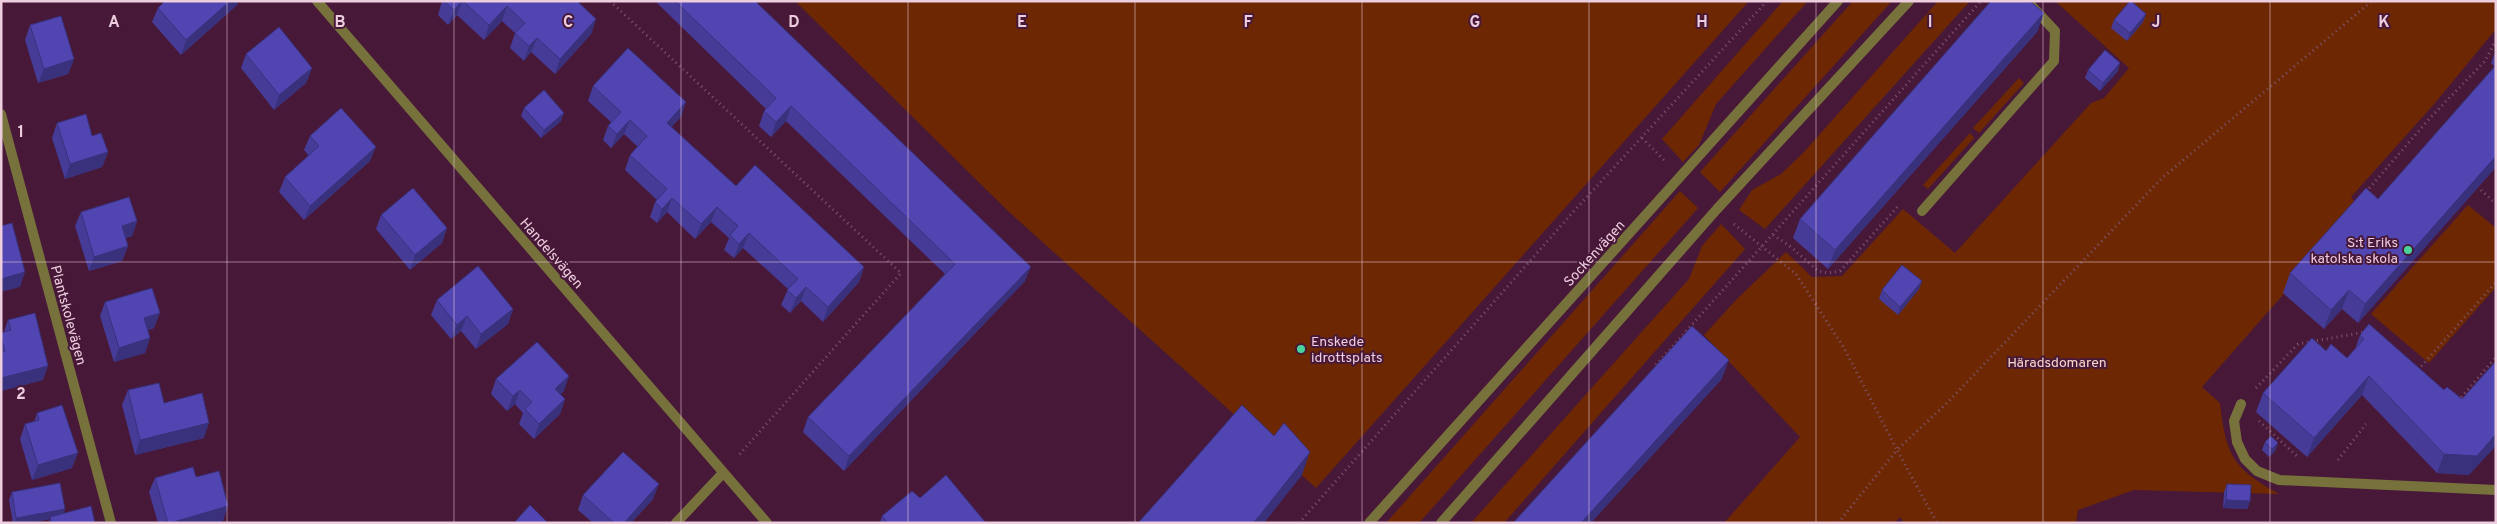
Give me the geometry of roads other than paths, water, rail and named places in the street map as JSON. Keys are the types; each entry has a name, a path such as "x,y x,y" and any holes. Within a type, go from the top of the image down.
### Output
{"street":[{"name":"Handelsvägen","path":"317,1 767,523"},
{"name":"Sockenvägen","path":"1369,523 1838,1"},
{"path":"1441,523 1717,209 1909,1"},
{"path":"1922,211 2054,61 2055,31 2027,1"},
{"name":"Plantskolevägen","path":"1,114 111,523"},
{"path":"2241,404 2234,421 2237,442 2245,459 2257,471 2279,480 2496,490"},
{"path":"676,523 723,473"}],"place":[{"name":"S:t Eriks katolska skola","path":"2408,250"},
{"name":"Enskede idrottsplats","path":"1301,349"}],"park label":[{"name":"Häradsdomaren","path":"2057,362"}]}
